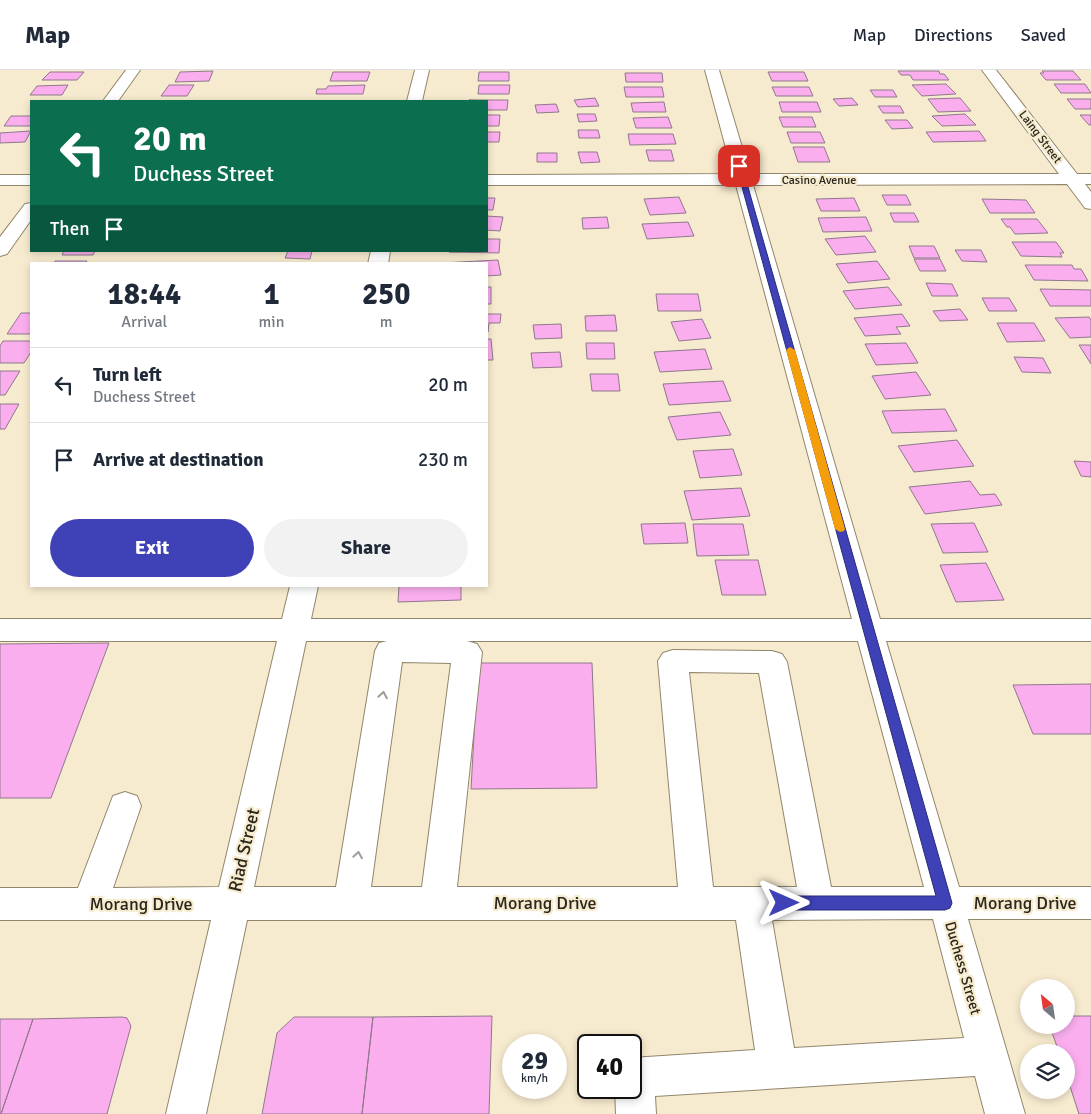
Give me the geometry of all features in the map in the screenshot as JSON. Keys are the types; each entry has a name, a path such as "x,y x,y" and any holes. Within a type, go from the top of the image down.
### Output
{"street":[{"path":"111,100 133,70"},
{"path":"415,100 422,70"},
{"name":"Duchess Street","path":"712,70 1005,1114"},
{"name":"Laing Street","path":"989,70 1091,204"},
{"name":"Casino Avenue","path":"488,180 1091,179"},
{"path":"0,180 30,180"},
{"path":"0,250 30,209"},
{"name":"Riad Street","path":"186,1114 304,587"},
{"path":"0,630 1091,630"},
{"path":"351,903 389,650 467,652 438,902"},
{"path":"697,903 673,661 772,662 817,903"},
{"path":"89,904 124,806"},
{"name":"Morang Drive","path":"0,904 438,902 1091,903"},
{"path":"751,903 778,1069"},
{"path":"636,1114 634,1077 989,1056"}],"building":[{"path":"213,71 209,81 175,82 180,72"},
{"path":"898,71 939,71 940,74 944,74 949,80 913,80 910,75 901,75"},
{"path":"1042,71 1073,71 1081,80 1046,80 1040,73 1044,73"},
{"path":"50,72 84,72 77,80 42,80"},
{"path":"333,72 370,72 367,81 330,81"},
{"path":"479,72 509,72 509,81 478,81"},
{"path":"768,72 804,72 808,81 772,81"},
{"path":"625,73 662,73 663,82 626,82"},
{"path":"946,84 956,94 922,96 912,85"},
{"path":"1054,84 1085,84 1091,93 1061,93"},
{"path":"68,85 62,95 30,95 37,86"},
{"path":"169,85 194,85 187,96 161,96"},
{"path":"365,85 363,94 316,94 317,89 326,89 328,86"},
{"path":"479,85 510,85 509,94 478,94"},
{"path":"624,87 662,87 664,97 626,97"},
{"path":"772,87 809,87 813,96 776,96"},
{"path":"870,90 893,90 897,97 875,97"},
{"path":"595,98 599,106 578,107 574,100"},
{"path":"852,98 858,105 839,106 833,99"},
{"path":"960,98 971,111 938,112 928,99"},
{"path":"1067,99 1091,99 1091,109 1075,109"},
{"path":"488,100 508,100 507,110 488,110"},
{"path":"664,102 666,112 633,112 631,103"},
{"path":"779,102 817,102 821,112 782,112"},
{"path":"556,104 559,112 537,113 535,105"},
{"path":"878,106 900,106 904,113 883,113"},
{"path":"577,114 595,114 597,121 579,122"},
{"path":"965,114 976,125 942,126 932,116"},
{"path":"488,115 500,115 499,126 488,126"},
{"path":"1080,115 1091,115 1091,125 1089,125"},
{"path":"11,116 30,116 30,126 4,126"},
{"path":"668,117 672,128 636,128 633,118"},
{"path":"779,117 812,117 816,127 783,127"},
{"path":"885,120 907,120 913,128 892,129"},
{"path":"578,130 598,130 600,138 579,138"},
{"path":"30,131 25,142 0,143 0,133"},
{"path":"979,131 986,141 933,142 926,132"},
{"path":"488,132 500,132 499,142 488,142"},
{"path":"787,132 820,132 825,143 791,143"},
{"path":"628,134 673,134 676,144 630,145"},
{"path":"793,147 824,147 830,162 798,162"},
{"path":"646,150 671,150 674,161 649,161"},
{"path":"578,152 597,152 600,162 581,163"},
{"path":"537,153 557,153 557,162 537,162"},
{"path":"882,195 906,195 911,205 887,205"},
{"path":"679,197 686,213 650,215 644,199"},
{"path":"488,198 495,198 493,210 488,210"},
{"path":"854,198 860,211 821,211 816,199"},
{"path":"982,199 1026,200 1035,213 990,213"},
{"path":"890,213 914,213 919,222 894,222"},
{"path":"488,216 503,217 500,231 488,230"},
{"path":"607,217 609,228 583,229 582,218"},
{"path":"866,217 872,231 823,232 818,218"},
{"path":"1001,219 1037,219 1048,233 1015,234"},
{"path":"688,222 694,236 647,239 642,224"},
{"path":"865,236 876,252 836,255 825,239"},
{"path":"488,239 500,239 499,253 449,252 488,252"},
{"path":"1012,242 1056,242 1064,253 1060,253 1062,257 1021,256"},
{"path":"909,246 934,246 940,258 914,258"},
{"path":"955,250 981,250 987,262 962,261"},
{"path":"64,252 94,252 93,255 62,255"},
{"path":"288,252 312,252 310,259 285,258"},
{"path":"914,259 940,259 946,271 920,271"},
{"path":"498,260 501,275 488,276 488,262 460,262"},
{"path":"55,261 87,261 86,262"},
{"path":"877,261 890,279 848,283 836,264"},
{"path":"1025,265 1072,265 1074,269 1081,269 1088,281 1034,280"},
{"path":"926,283 952,284 958,296 932,296"},
{"path":"488,287 491,287 491,304 488,304"},
{"path":"888,287 902,305 855,309 843,291"},
{"path":"1040,289 1091,290 1091,306 1050,306"},
{"path":"656,294 698,294 701,311 658,311"},
{"path":"982,298 1009,298 1017,311 989,311"},
{"path":"960,309 968,320 940,321 933,311"},
{"path":"21,313 30,313 30,334 7,334"},
{"path":"488,314 501,314 500,323 489,323 488,332"},
{"path":"902,314 910,326 896,327 901,334 865,336 854,318"},
{"path":"615,315 617,331 586,331 585,316"},
{"path":"1089,317 1091,320 1091,337 1070,338 1055,318"},
{"path":"702,319 711,338 679,341 671,322"},
{"path":"997,323 1034,323 1045,341 1007,342"},
{"path":"561,324 562,338 535,339 533,325"},
{"path":"488,339 491,339 493,360 488,360"},
{"path":"3,341 30,341 30,354 24,363 0,363 0,346"},
{"path":"586,343 614,343 615,359 587,359"},
{"path":"906,343 918,363 876,365 865,344"},
{"path":"1079,345 1091,345 1091,364"},
{"path":"705,349 712,369 660,372 654,352"},
{"path":"560,352 562,367 533,368 531,353"},
{"path":"1014,357 1043,358 1051,373 1022,372"},
{"path":"0,371 20,371 5,395 0,395"},
{"path":"916,372 931,395 885,399 872,376"},
{"path":"590,374 618,374 620,391 592,391"},
{"path":"723,381 731,401 669,405 663,384"},
{"path":"0,404 19,404 5,429 0,429"},
{"path":"945,409 957,431 892,433 882,411"},
{"path":"720,412 731,435 677,440 668,417"},
{"path":"957,440 974,466 914,472 898,446"},
{"path":"733,449 742,475 700,478 693,451"},
{"path":"1074,461 1091,462 1091,477 1081,476"},
{"path":"970,481 980,495 995,494 1002,505 925,514 909,487"},
{"path":"741,488 750,516 692,520 684,491"},
{"path":"685,523 688,543 644,544 641,524"},
{"path":"974,523 988,552 943,553 931,524"},
{"path":"693,524 743,524 749,555 697,556"},
{"path":"715,560 758,560 766,595 722,595"},
{"path":"986,563 1004,600 956,602 940,565"},
{"path":"399,587 461,587 461,600 398,602"},
{"path":"109,643 51,798 0,798 0,644"},
{"path":"478,663 592,663 597,788 471,789"},
{"path":"1091,684 1091,734 1033,734 1013,685"},
{"path":"492,1016 489,1114 362,1114 373,1017"},
{"path":"1075,1016 1091,1016 1091,1114 1079,1114 1074,1099 1075,1044 1056,1044 1053,1034 1075,1034"},
{"path":"294,1017 373,1017 362,1114 262,1114 277,1033"},
{"path":"127,1018 131,1026 107,1114 1,1114 33,1019"},
{"path":"0,1019 33,1019 1,1114 0,1114"}],"slow traffic":[{"path":"790,350 840,529"}],"route":[{"path":"739,166 945,903 784,903"}]}
